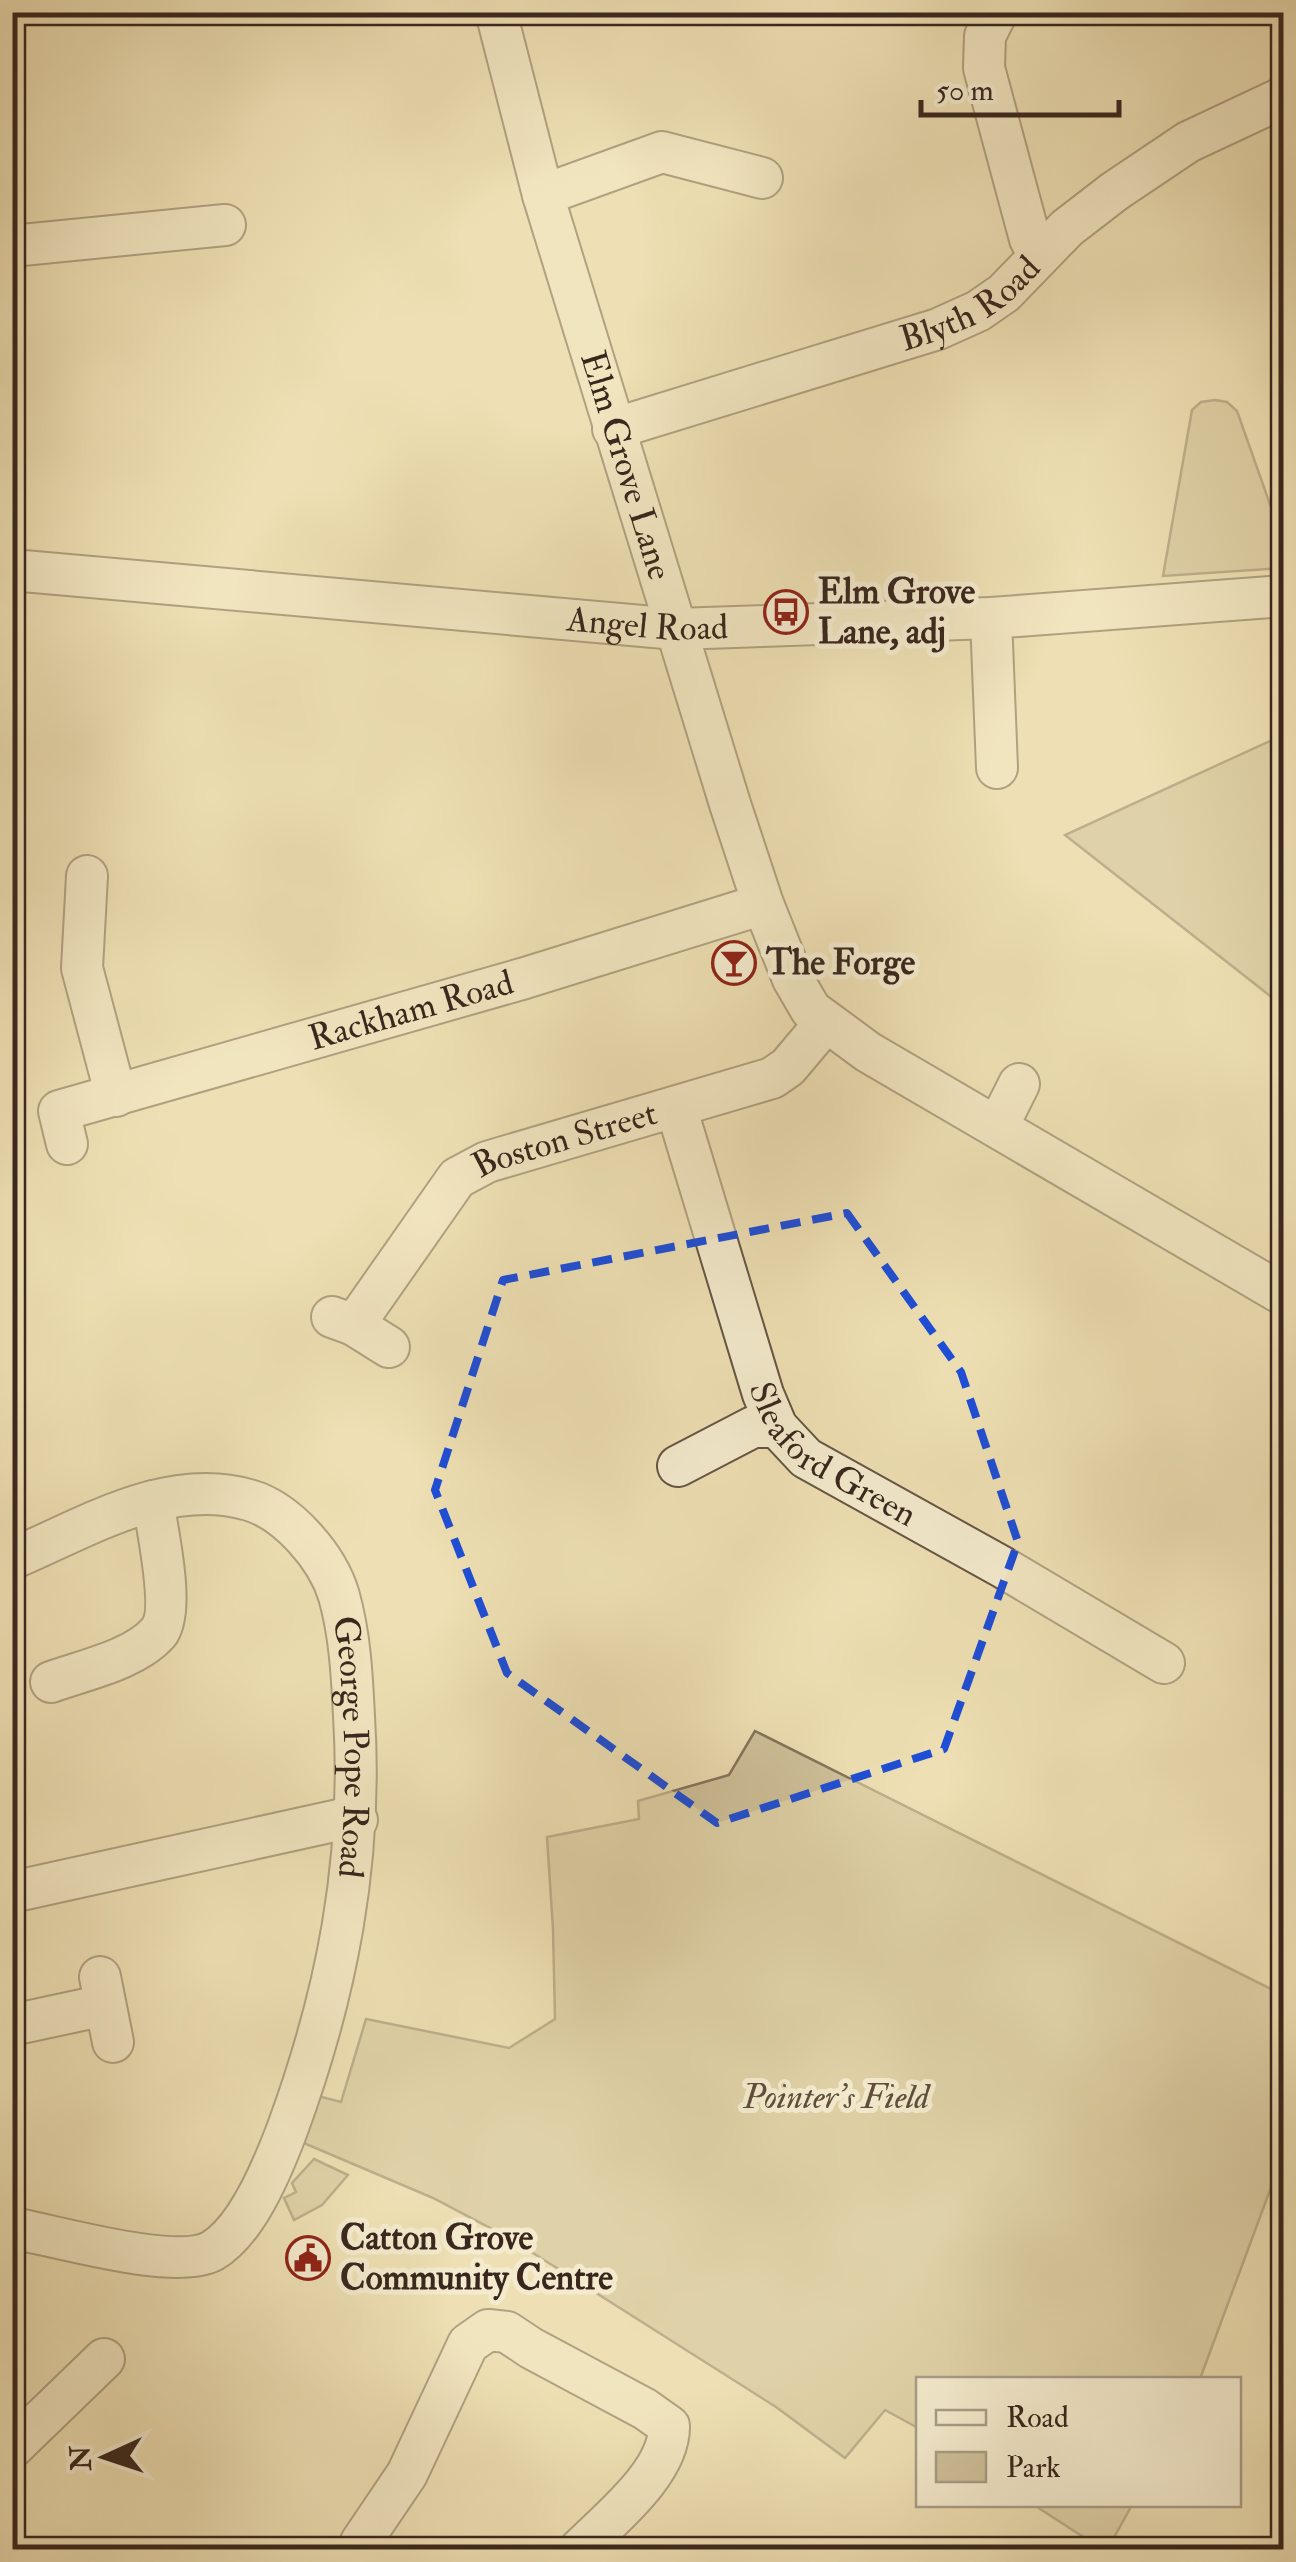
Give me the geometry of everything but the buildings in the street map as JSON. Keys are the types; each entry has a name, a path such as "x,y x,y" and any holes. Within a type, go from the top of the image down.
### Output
{"street":[{"name":"Elm Grove Lane","path":"496,12 542,195 676,629 763,904 794,980 811,1010 868,1052 1284,1295"},
{"path":"997,12 985,36 984,68 1030,239 1039,256"},
{"name":"Blyth Road","path":"614,430 938,329 978,312 1004,293 1067,228 1115,190 1188,142 1284,97"},
{"path":"542,195 662,152 762,178"},
{"path":"12,246 174,245 225,225"},
{"name":"Angel Road","path":"12,570 676,629 991,618 1284,596"},
{"path":"991,618 997,768"},
{"path":"87,876 82,968 116,1096"},
{"name":"Rackham Road","path":"59,1112 525,978 763,904"},
{"name":"Boston Street","path":"389,1347 343,1321 458,1178 487,1162 772,1078 788,1067 825,1022"},
{"path":"998,1126 1019,1084"},
{"name":"Sleaford Green","path":"676,1107 763,1394 777,1426 806,1458 1004,1568 1164,1664"},
{"path":"678,1466 754,1427 777,1426"},
{"name":"George Pope Road","path":"12,1559 153,1502 192,1492 253,1500 297,1529 319,1556 338,1594 351,1664 357,1820 349,1904 326,2013 295,2108 264,2184 232,2235 212,2251 192,2258 163,2258 12,2228"},
{"path":"51,1682 135,1665 159,1632 166,1614 153,1502"},
{"path":"12,1892 343,1819 357,1820"},
{"path":"12,2025 106,2008"},
{"path":"360,2550 407,2474 468,2344 488,2330 507,2332 669,2426 669,2442 644,2485 579,2550"},
{"path":"12,2448 104,2359"}],"highlighted area":[{"path":"847,1213 961,1372 1018,1542 944,1749 717,1823 507,1673 435,1490 503,1280"}],"green space":[{"path":"1201,402 1227,402 1237,411 1283,541 1283,568 1163,576 1192,410"},
{"path":"1283,735 1283,1006 1065,835"},
{"name":"Pointer's Field","path":"755,1731 1283,1995 1283,2155 1201,2377 916,2377 916,2427 885,2410 845,2458 776,2407 511,2239 433,2198 299,2141 314,2095 341,2102 366,2019 509,2048 555,2019 547,1837 639,1819 638,1801 729,1775"},
{"path":"314,2159 348,2175 322,2205 294,2220 284,2198 296,2192 292,2183"},
{"path":"1037,2507 1131,2507 1107,2550"}],"place":[{"name":"Elm Grove Lane, adj","path":"786,612"},
{"name":"The Forge","path":"734,963"},
{"name":"Catton Grove Community Centre","path":"308,2258"}]}
